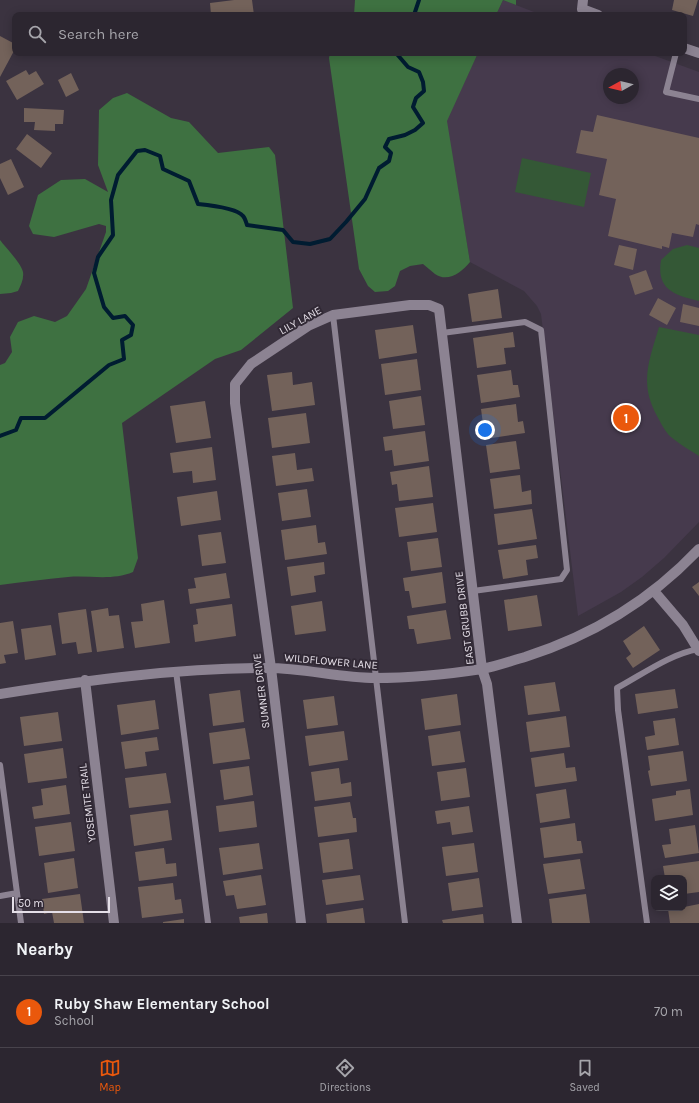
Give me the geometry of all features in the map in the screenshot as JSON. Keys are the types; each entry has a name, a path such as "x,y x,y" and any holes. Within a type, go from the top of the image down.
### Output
{"street":[{"path":"582,4 594,12"},
{"path":"687,49 699,53"},
{"name":"LILY LANE","path":"235,384 251,364 308,326 333,316 410,305 429,305 439,309"},
{"name":"EAST GRUBB DRIVE","path":"439,309 482,669 487,684 517,923"},
{"name":"SUMNER DRIVE","path":"235,384 235,403 271,668 300,923"},
{"name":"WILDFLOWER LANE","path":"0,694 85,680 199,669 271,668 376,678 482,669 526,656 568,641 615,617 654,591 671,577 699,549"},
{"path":"654,591 683,625 699,650"},
{"name":"YOSEMITE TRAIL","path":"85,680 114,923"}],"lane":[{"path":"675,56 666,92 699,99"},
{"path":"333,316 405,923"},
{"path":"442,333 525,322 541,330 567,570 561,579 473,591"},
{"path":"647,923 618,710 617,688 652,668 686,652 699,650"},
{"path":"176,672 208,923"},
{"path":"0,765 21,923"},
{"path":"0,896 17,893"}],"shaded area":[{"path":"503,0 534,12 497,12"},
{"path":"477,56 655,56 699,72 699,522 664,558 642,577 621,592 578,616 541,314 537,306 524,291 470,262 446,121"}],"green space":[{"path":"355,0 503,0 497,12 354,12"},
{"path":"503,0 516,0 516,5"},
{"path":"329,56 477,56 447,121 470,262 459,273 450,277 440,276 435,274 423,264 410,266 400,271 395,286 388,291 375,292 368,286 359,269"},
{"path":"127,93 171,118 189,122 218,153 269,147 275,155 293,308 241,350 215,359 122,423 138,558 133,572 125,575 109,577 68,577 0,585 0,365 5,363 12,352 10,337 18,322 34,316 55,322 67,316 86,289 106,232 106,226 99,224 54,237 33,234 29,226 38,195 61,180 85,179 108,192 98,165 99,110 113,98"},
{"path":"522,158 591,173 584,207 515,192"},
{"path":"0,240 22,268 23,272 23,280 18,291 11,293 0,294"},
{"path":"687,245 699,248 699,301 669,290 664,285 661,278 661,260 673,249"},
{"path":"659,327 699,335 699,456 669,435 657,416 648,393 647,382 649,361"}],"building":[{"path":"234,0 252,0 254,12 211,12 210,3"},
{"path":"674,0 698,0 693,16 687,14 687,12 672,10"},
{"path":"0,36 12,42 12,55 0,77"},
{"path":"26,70 29,75 36,71 44,84 17,100 6,81"},
{"path":"71,73 79,90 66,97 58,80"},
{"path":"24,108 64,110 63,124 55,124 55,131 34,130 35,122 24,122"},
{"path":"597,115 699,138 699,225 696,224 693,237 672,233 669,248 662,246 662,249 608,236 616,199 599,195 607,159 576,153 581,130 593,132"},
{"path":"27,134 52,153 41,168 16,149"},
{"path":"11,159 24,187 8,195 0,178 0,164"},
{"path":"619,245 637,249 633,270 614,265"},
{"path":"646,270 653,289 635,295 629,276"},
{"path":"498,289 502,318 472,322 468,294"},
{"path":"658,298 676,308 667,325 649,315"},
{"path":"683,304 699,308 699,326 680,322"},
{"path":"413,325 417,353 379,359 375,330"},
{"path":"513,332 515,347 504,348 506,364 477,368 473,338"},
{"path":"417,359 421,390 385,395 381,364"},
{"path":"511,370 513,385 518,385 520,397 481,403 477,375"},
{"path":"292,372 293,385 312,382 315,405 272,411 267,375"},
{"path":"421,396 425,425 393,429 389,401"},
{"path":"205,401 211,438 176,443 170,406"},
{"path":"516,404 518,422 523,421 525,433 485,439 481,409"},
{"path":"306,413 310,443 272,448 268,418"},
{"path":"425,431 429,461 394,466 392,450 385,451 383,437"},
{"path":"516,441 520,469 490,473 486,445"},
{"path":"212,447 216,480 193,483 192,471 173,473 170,453"},
{"path":"295,453 297,470 312,468 314,481 276,486 272,456"},
{"path":"429,466 433,497 399,501 397,484 392,485 390,472"},
{"path":"520,475 522,492 531,490 532,504 494,509 490,479"},
{"path":"307,489 311,517 282,521 278,493"},
{"path":"217,491 221,520 181,526 177,497"},
{"path":"433,503 437,532 399,537 395,508"},
{"path":"532,509 537,539 498,545 494,514"},
{"path":"316,525 318,543 325,542 327,554 285,560 281,530"},
{"path":"221,532 226,563 202,566 198,535"},
{"path":"438,538 442,567 411,571 407,542"},
{"path":"536,545 538,558 526,560 528,575 503,579 498,550"},
{"path":"324,562 325,574 314,576 316,592 291,596 287,567"},
{"path":"442,572 446,603 412,608 409,591 405,591 403,578"},
{"path":"226,573 230,598 190,604 188,589 196,588 194,578"},
{"path":"699,582 699,596 692,587"},
{"path":"537,595 542,626 508,631 504,600"},
{"path":"164,600 170,643 135,648 131,622 143,621 141,604"},
{"path":"322,601 326,631 295,635 291,606"},
{"path":"232,604 236,636 195,642 193,625 198,624 196,609"},
{"path":"108,608 109,616 119,615 124,648 97,652 91,611"},
{"path":"86,609 92,652 78,654 76,642 62,644 58,613"},
{"path":"446,610 451,639 417,644 414,629 409,629 407,616"},
{"path":"13,621 18,653 4,655 6,663 0,664 0,623"},
{"path":"51,625 56,655 25,660 21,629"},
{"path":"644,626 660,650 633,668 626,658 631,654 623,641"},
{"path":"555,682 560,711 528,715 524,686"},
{"path":"675,689 678,708 638,714 635,694"},
{"path":"240,690 244,722 213,726 209,694"},
{"path":"457,694 461,725 425,730 421,699"},
{"path":"334,696 338,725 307,729 303,700"},
{"path":"155,700 159,729 121,735 117,705"},
{"path":"58,712 62,741 24,746 20,717"},
{"path":"566,716 570,747 530,752 526,722"},
{"path":"675,718 679,745 647,750 645,737 655,735 653,721"},
{"path":"245,728 250,759 213,764 209,733"},
{"path":"344,731 348,760 309,766 305,736"},
{"path":"460,731 465,762 432,766 428,736"},
{"path":"157,737 159,750 145,752 147,766 125,769 121,742"},
{"path":"63,748 67,778 28,783 24,754"},
{"path":"683,751 687,781 651,786 648,771 650,770 648,756"},
{"path":"564,753 566,768 575,767 577,781 535,787 531,758"},
{"path":"249,766 253,795 224,800 220,770"},
{"path":"339,768 341,784 351,782 352,796 315,801 311,772"},
{"path":"466,768 470,797 441,801 437,772"},
{"path":"166,773 171,803 129,808 125,778"},
{"path":"66,785 70,814 34,819 32,807 43,805 41,789"},
{"path":"566,789 570,818 540,823 536,794"},
{"path":"690,789 693,815 655,821 652,799 676,795 676,791"},
{"path":"254,801 257,827 219,832 216,806"},
{"path":"350,802 353,818 356,818 357,832 318,837 314,807"},
{"path":"469,806 473,832 452,835 450,822 437,824 435,811"},
{"path":"168,810 172,840 134,846 130,815"},
{"path":"71,822 75,851 39,856 35,827"},
{"path":"575,823 577,841 581,841 583,853 544,858 540,828"},
{"path":"695,825 699,853 665,858 662,845 671,844 669,829"},
{"path":"349,839 353,869 323,873 319,843"},
{"path":"259,843 263,869 223,875 219,848"},
{"path":"474,843 478,872 446,876 442,847"},
{"path":"164,848 166,864 176,863 177,876 139,881 135,852"},
{"path":"74,858 78,888 48,893 44,863"},
{"path":"580,859 585,889 548,894 543,864"},
{"path":"699,861 699,892 687,894 687,875 664,875 663,866"},
{"path":"261,875 266,905 237,909 234,895 226,896 223,881"},
{"path":"360,875 364,900 326,905 322,880"},
{"path":"479,878 483,907 452,911 448,883"},
{"path":"173,883 175,900 181,899 183,913 142,918 138,887"},
{"path":"80,894 84,923 54,923 52,912 44,914 42,899"},
{"path":"586,894 590,923 552,923 549,899"},
{"path":"699,904 699,923 670,923 668,911 687,911 687,906"},
{"path":"363,908 365,923 327,923 326,914"},
{"path":"267,913 268,923 240,923 239,917"},
{"path":"483,914 484,923 443,923 442,920"},
{"path":"184,919 184,923 163,923 163,922"}],"waterway":[{"path":"415,12 419,0"},
{"path":"0,436 16,430 21,418 45,418 109,365 124,359 122,340 131,335 133,325 125,316 113,318 104,307 94,273 98,257 113,235 111,200 118,175 137,151 145,150 160,156 163,169 189,181 198,204 222,207 240,213 245,219 247,225 283,230 293,242 310,244 330,239 365,199 379,168 389,161 391,153 385,147 389,139 405,135 415,130 423,123 413,107 416,98 424,91 423,82 419,72 408,67 399,56"}],"place":[{"name":"Ruby Shaw Elementary School","path":"626,418"}]}
